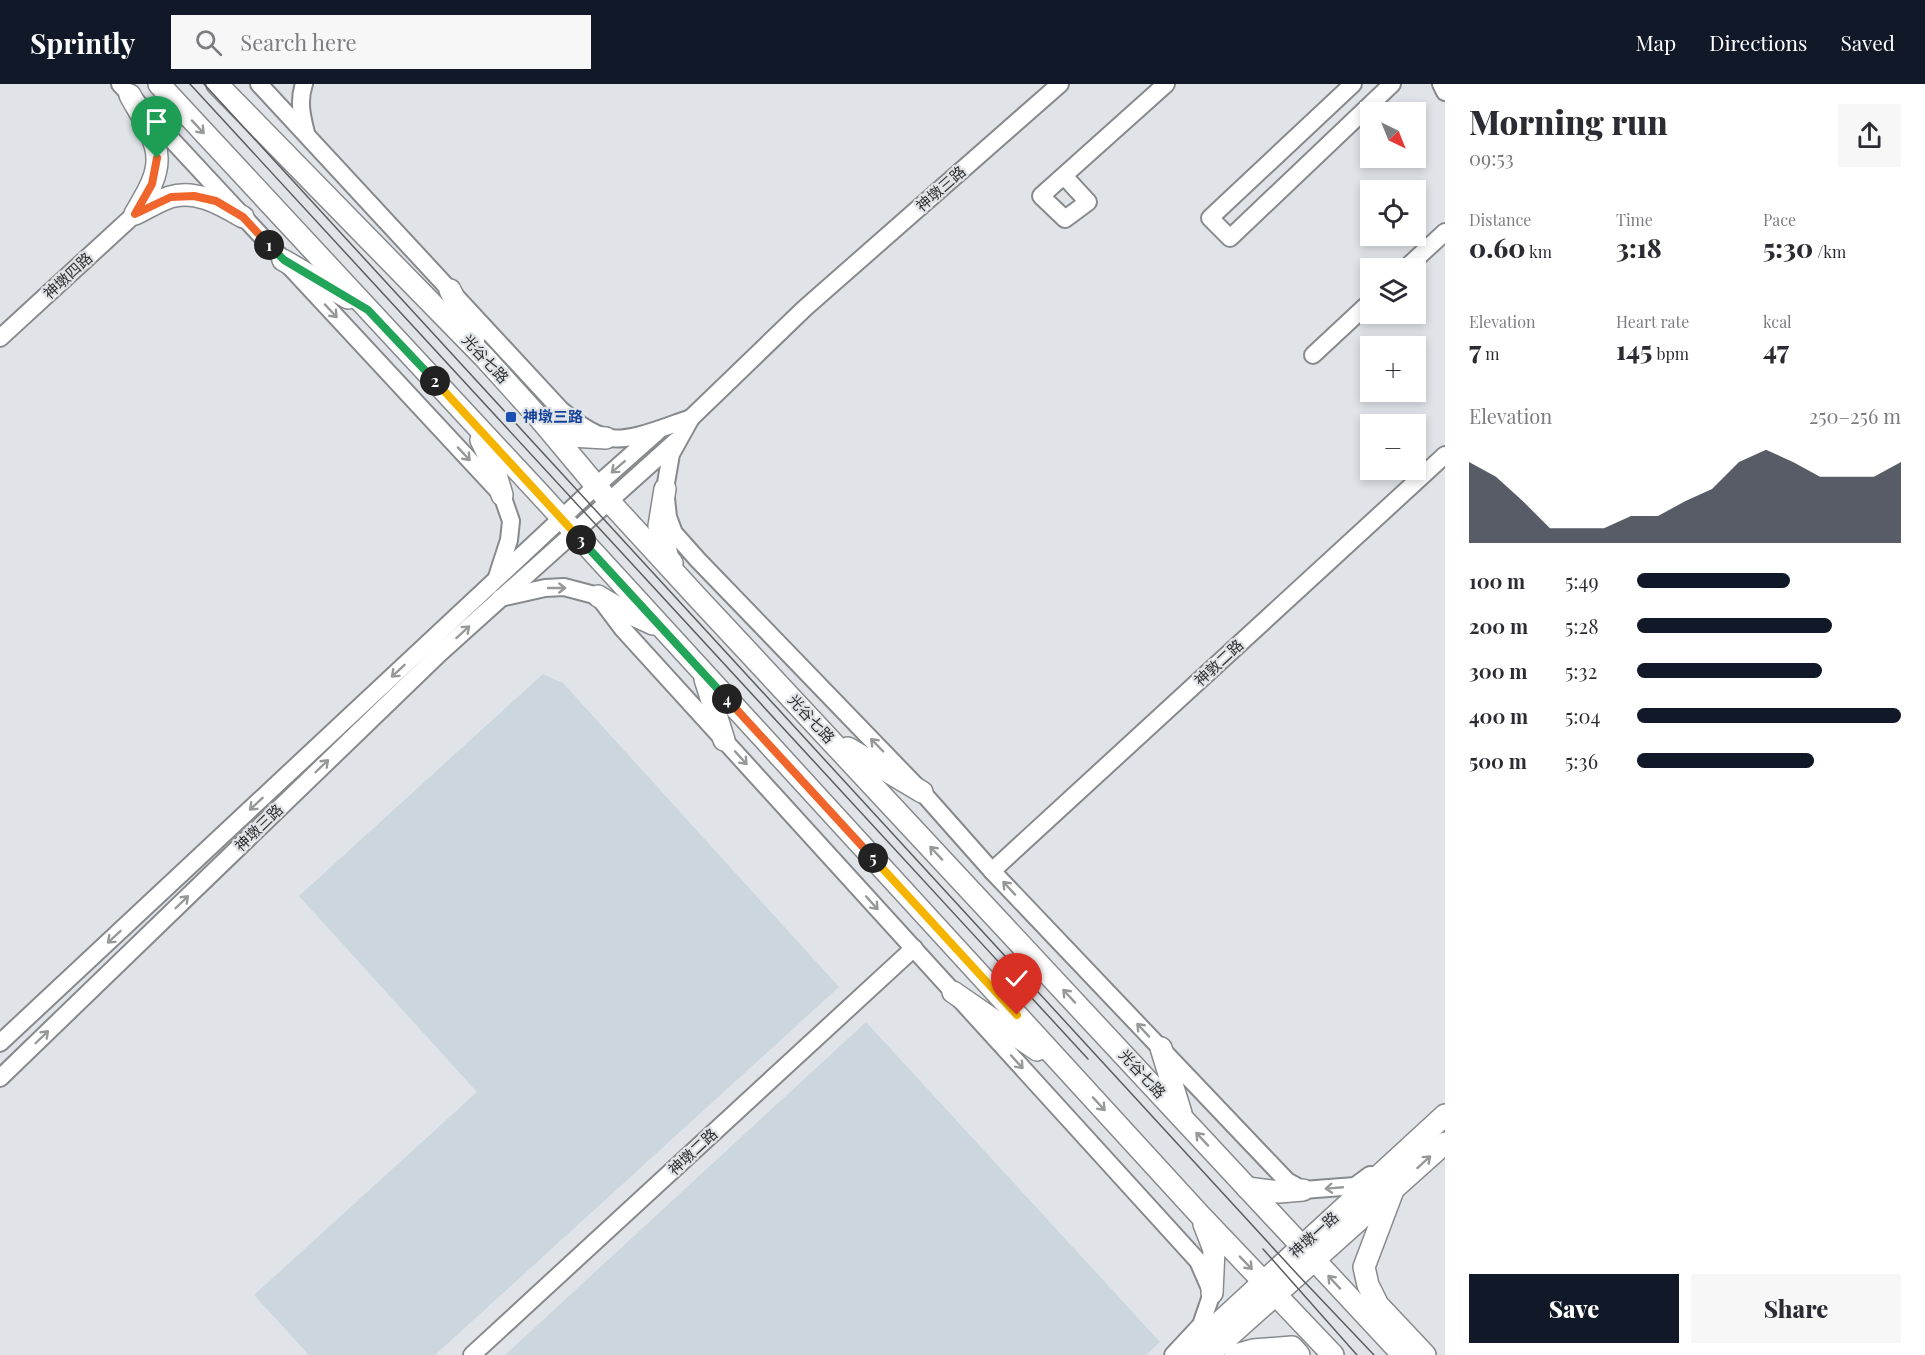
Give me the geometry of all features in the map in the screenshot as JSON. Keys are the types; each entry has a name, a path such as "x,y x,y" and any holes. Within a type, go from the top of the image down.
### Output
{"main road":[{"path":"159,84 703,672 1200,1215 1333,1355"},
{"name":"光谷七路","path":"217,84 484,357 602,493 697,597 1403,1355"},
{"path":"125,89 150,133 157,158 152,184 135,214"},
{"path":"135,214 171,197 194,196 216,201 243,217"},
{"path":"284,260 368,310"},
{"path":"450,290 484,357"},
{"path":"469,418 493,464 502,495"},
{"path":"541,420 570,436 606,438"},
{"path":"665,489 659,526 668,558 697,597"},
{"path":"598,596 662,628"},
{"path":"703,672 724,740"},
{"path":"827,735 922,792"},
{"path":"953,992 1069,1072"},
{"path":"1161,1048 1184,1119"},
{"name":"神墩一路","path":"1208,1355 1270,1288 1308,1253 1404,1153 1445,1115"},
{"name":"神墩一路","path":"1308,1253 1393,1190 1445,1143"},
{"path":"1247,1188 1279,1192 1303,1190"},
{"path":"1373,1323 1364,1303 1364,1267 1393,1190"},
{"path":"1200,1215 1214,1250 1212,1293"},
{"path":"1364,1267 1368,1285 1378,1305 1425,1355"},
{"name":"神墩一路","path":"1184,1355 1270,1288"},
{"path":"1235,1355 1252,1350 1299,1352"}],"street":[{"path":"259,84 561,410 583,427 606,438 636,437 691,418"},
{"path":"304,84 301,91 301,112 306,134"},
{"name":"神墩三路","path":"691,418 805,308 1059,84"},
{"path":"1064,176 1166,84"},
{"path":"1353,84 1210,218 1230,238 1392,84"},
{"path":"1441,84 1445,92"},
{"path":"125,89 502,495 511,521 509,540 496,581"},
{"name":"神墩四路","path":"0,338 135,214"},
{"path":"1417,258 1445,232"},
{"path":"1314,355 1360,311"},
{"path":"691,418 671,454 665,489 668,516 674,533 922,792 993,871 1287,1181 1303,1190 1355,1186 1404,1153"},
{"name":"神墩三路","path":"1,1075 500,598 662,428"},
{"name":"神墩三路","path":"602,493 681,436"},
{"name":"神敦二路","path":"993,871 1445,454"},
{"name":"神墩三路","path":"0,1043 496,581 568,526"},
{"path":"500,598 545,588 564,587 598,596 622,628 1198,1261 1212,1293 1201,1325 1173,1355"},
{"name":"神墩二路","path":"472,1355 914,948"}],"shaded area":[{"path":"543,674 563,683 839,987 435,1355 309,1355 254,1295 477,1092 299,896"},
{"path":"866,1022 1160,1342 1146,1355 505,1355"}],"tram line":[{"path":"190,84 1088,1059"},
{"path":"204,84 1374,1355"},
{"path":"1263,1249 1357,1355"}],"place":[{"name":"神墩三路","path":"511,417"}],"route":[{"path":"157,158 152,184 135,214 171,197 194,196 216,201 243,217 284,260 368,310 538,492 1017,1015"}]}
